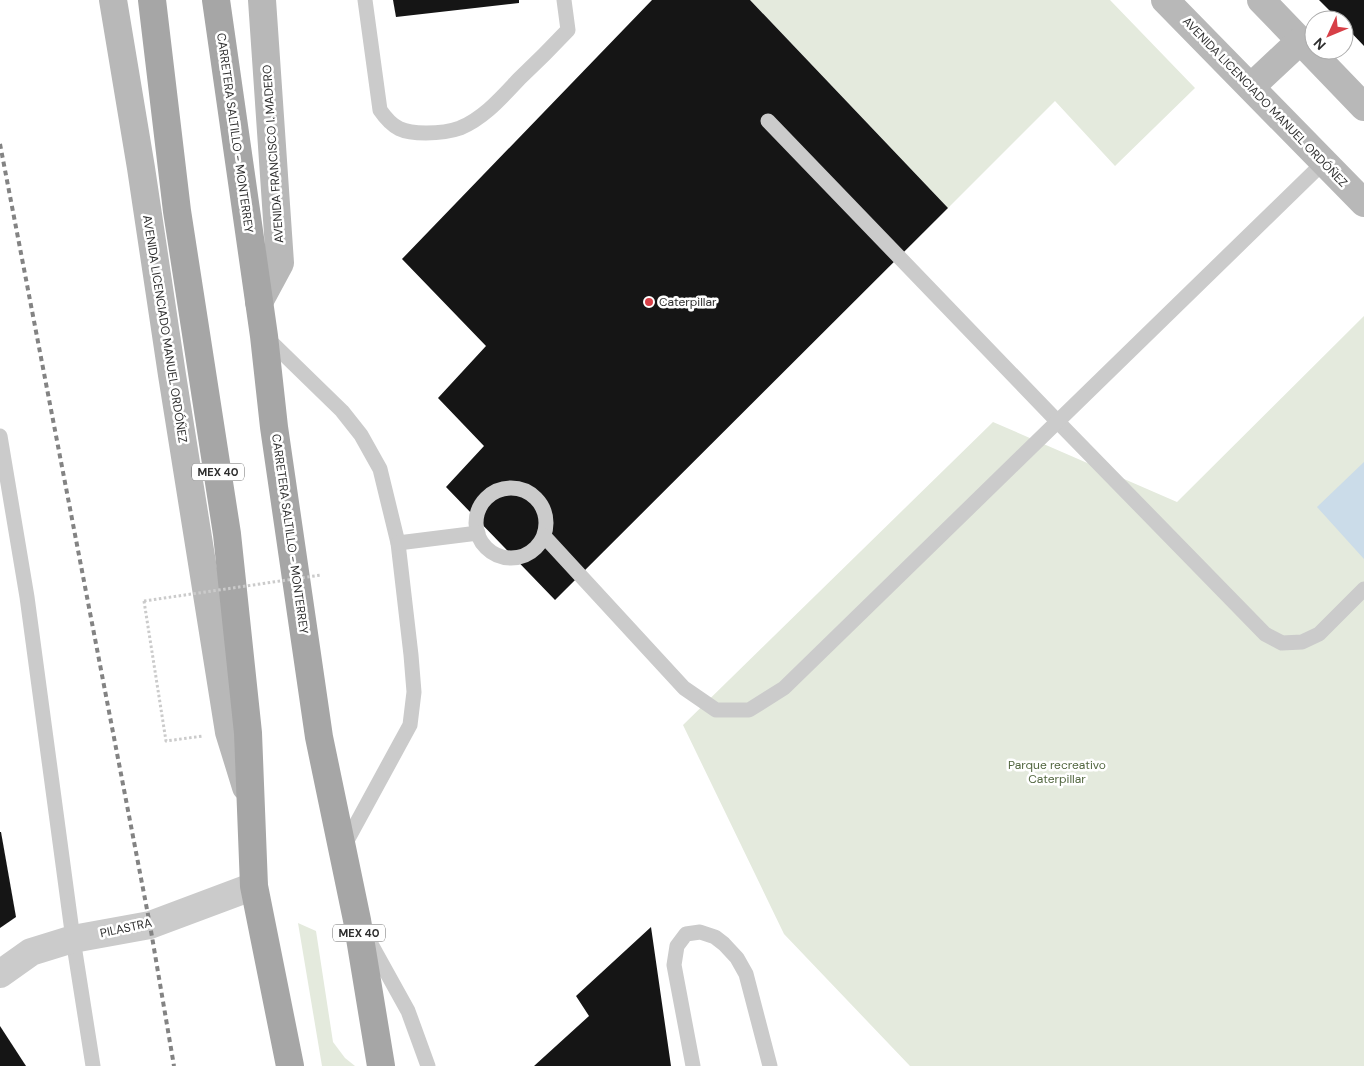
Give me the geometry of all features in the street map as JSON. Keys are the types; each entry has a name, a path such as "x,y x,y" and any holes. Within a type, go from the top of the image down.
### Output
{"main road":[{"name":"AVENIDA LICENCIADO MANUEL ORDÓÑEZ","path":"113,0 229,732 251,803"},
{"name":"MEX 40","path":"152,0 177,211 227,534 248,733 254,886 290,1066"},
{"name":"CARRETERA SALTILLO - MONTERREY","path":"216,0 264,336 274,427 319,737 357,920 381,1066"},
{"name":"AVENIDA FRANCISCO I. MADERO","path":"259,302 280,263 262,0"},
{"name":"AVENIDA LICENCIADO MANUEL ORDÓÑEZ","path":"1165,0 1364,203"},
{"path":"1261,0 1364,107"},
{"path":"1251,87 1300,41"}],"street":[{"name":"PILASTRA","path":"0,974 31,952 73,939 150,925 254,886"}],"lane":[{"path":"365,0 380,110 387,120 411,133 442,132 459,128 478,118 568,30 564,0"},
{"path":"768,121 1265,634 1282,643 1302,642 1319,634 1364,590"},
{"path":"544,536 684,688 716,710 750,710 784,688 1324,162"},
{"path":"264,336 342,411 360,435 380,469 398,543 414,692 410,725 342,849"},
{"path":"0,436 27,597 73,939 93,1066"},
{"path":"507,488 519,488 530,493 542,507 545,513 546,524 544,536 537,547 527,554 516,558 503,557 492,552 483,544 478,533 476,521 478,509 485,499 495,492 507,488"},
{"path":"398,543 478,533"},
{"path":"357,920 408,1011 428,1066"},
{"path":"693,1066 674,965 677,946 686,934 700,932 715,937 724,944 746,974 770,1066"}],"path":[{"path":"229,732 166,742 144,601 321,575"}],"green space":[{"path":"750,0 1110,0 1195,88 1115,166 1055,101 948,208"},
{"name":"Parque recreativo Caterpillar","path":"1364,316 1364,1066 910,1066 784,934 683,725 993,422 1177,502"},
{"path":"298,923 316,931 333,1042 345,1058 355,1066 322,1066"}],"water":[{"path":"1364,462 1364,559 1317,507"}],"building":[{"path":"393,0 519,0 519,3 396,17"},
{"name":"Caterpillar","path":"652,0 750,0 948,208 555,600 446,487 484,446 438,398 486,346 402,259"},
{"path":"1319,0 1364,0 1364,46 1354,36 1354,10 1329,10"},
{"path":"0,832 16,917 0,928"},
{"path":"651,927 671,1066 534,1066 589,1016 576,996"},
{"path":"0,1026 26,1066 0,1066"}],"railway":[{"path":"0,144 150,925 174,1066"}],"place":[{"name":"Caterpillar","path":"649,302"}]}
